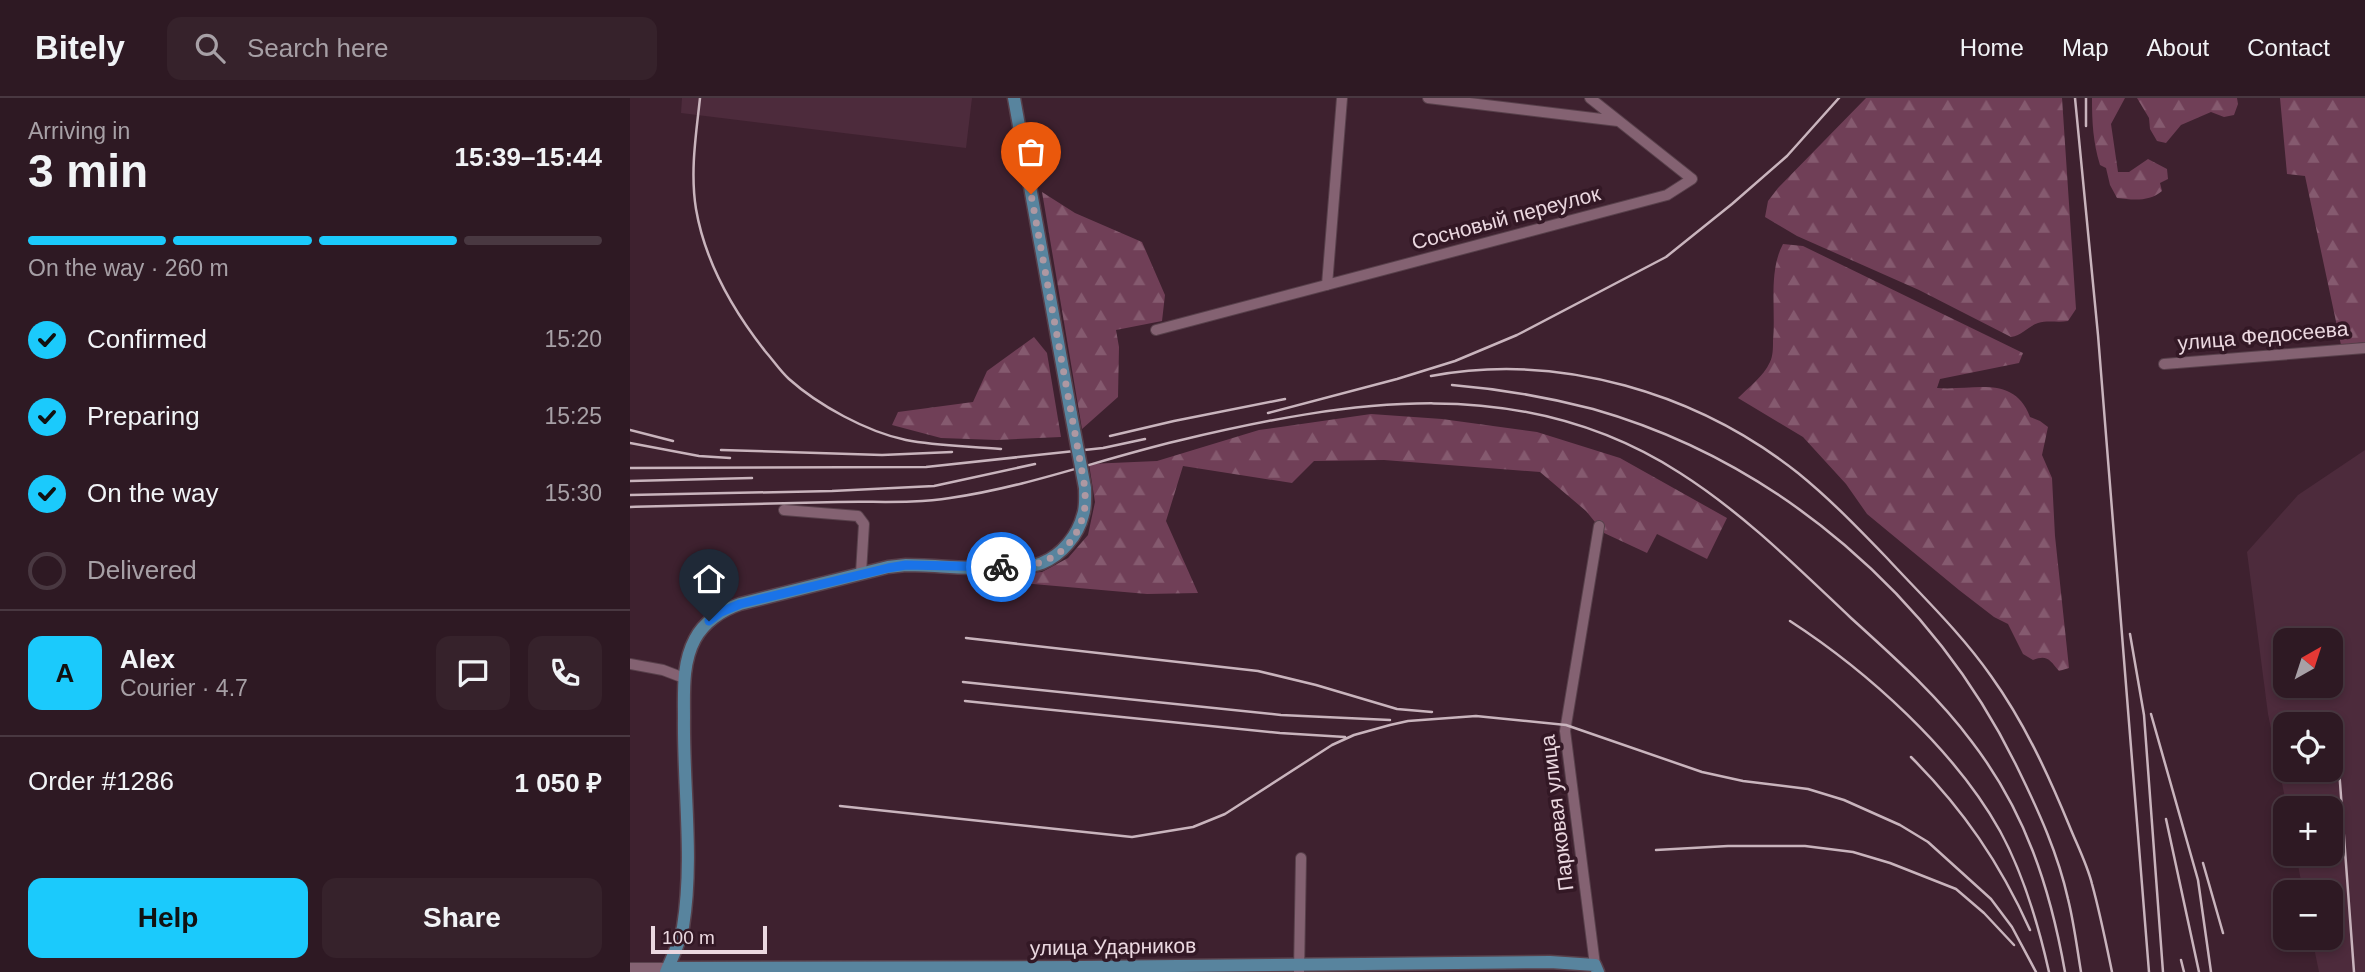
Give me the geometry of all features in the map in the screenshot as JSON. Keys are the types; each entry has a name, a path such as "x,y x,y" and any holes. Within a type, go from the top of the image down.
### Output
{"main road":[{"path":"667,970 682,930 687,889 684,678 694,640 709,621 721,612 740,604 861,573 906,565 1016,568 1040,564 1055,556 1073,538 1084,514 1085,488 1014,98"},
{"name":"улица Ударников","path":"667,970 1596,968"}],"street":[{"path":"1327,285 1342,98"},
{"path":"1428,98 1619,121"},
{"path":"1590,98 1619,121"},
{"name":"Сосновый переулок","path":"1156,330 1667,195 1692,179 1619,121"},
{"name":"улица Федосеева","path":"2164,364 2365,348"},
{"path":"784,510 858,516 864,524 861,573"},
{"name":"Парковая улица","path":"1596,968 1565,731 1599,526"},
{"path":"630,664 663,670 684,678"},
{"path":"1298,968 1301,858"},
{"name":"улица Ударников","path":"630,968 667,970"}],"shaded area":[{"path":"682,98 972,98 966,148 681,113"},
{"path":"2365,450 2365,972 2319,972 2314,950 2343,950 2343,880 2301,880 2298,866 2343,866 2343,796 2285,796 2282,782 2343,782 2343,712 2273,712 2273,739 2247,552 2298,495"}],"green space":[{"path":"1866,98 2062,98 2076,309 2068,321 2038,323 2011,337 1919,290 1797,236 1765,217 1768,201 1778,188"},
{"path":"2092,98 2125,98 2111,124 2118,172 2129,172 2148,159 2167,169 2168,179 2160,183 2162,191 2157,195 2135,200 2117,198 2106,168 2100,165 2098,157 2093,132"},
{"path":"2137,98 2237,98 2238,104 2234,115 2224,117 2211,112 2181,125 2166,143 2157,141 2150,129 2149,118"},
{"path":"2280,98 2365,98 2365,342 2341,345 2305,176 2287,174"},
{"path":"1042,192 1075,213 1142,242 1165,295 1162,321 1116,330 1119,347 1118,397 1082,429"},
{"path":"1783,244 1803,246 2023,353 2019,363 1940,379 1937,388 1978,387 2003,390 2014,395 2023,404 2030,417 2048,427 2042,455 2052,478 2055,536 2069,668 2059,671 2048,659 2033,660 2023,654 2008,624 1994,617 1959,590 1867,514 1846,484 1803,437 1738,398 1756,382 1772,357 1774,279 1778,255"},
{"path":"1034,337 1047,353 1061,437 997,440 941,438 892,425 898,412 973,402 987,371"},
{"path":"1371,414 1442,419 1537,432 1620,458 1727,518 1707,559 1657,534 1647,553 1604,533 1586,511 1540,472 1384,460 1314,461 1292,483 1183,466 1166,521 1198,593 1147,594 1009,582 1013,574 1042,572 1068,558 1088,535 1095,502 1089,464 1157,461 1259,430"}],"railway":[{"path":"700,98 694,154 696,209 700,229 713,266 731,302 780,369 814,398 875,431 918,442 1001,449"},
{"path":"1268,413 1455,361 1517,335 1666,257 1787,156 1839,98"},
{"path":"2075,98 2098,335 2149,972"},
{"path":"2086,98 2086,126"},
{"path":"1431,376 1480,370 1529,370 1577,375 1625,386 1672,401 1759,445 1833,503 1954,630 1979,660 2025,730 2087,869 2112,972"},
{"path":"1452,385 1506,391 1576,405 1661,433 1726,464 1788,501 1845,545 1897,594 1944,649 1984,708 2019,771 2041,818 2064,882 2081,972"},
{"path":"1110,436 1285,399"},
{"path":"630,507 936,500 1007,487 1242,426 1370,406 1434,403 1497,407 1559,419 1620,441 1680,473 1726,505 1790,560 1945,709 1991,768 2021,823 2052,910 2065,972"},
{"path":"630,430 673,441"},
{"path":"630,468 926,467 1103,448 1145,439"},
{"path":"630,443 699,456 730,458"},
{"path":"721,450 882,455 952,452"},
{"path":"630,495 934,486 1035,464"},
{"path":"630,481 752,478"},
{"path":"1790,621 1878,688 1907,714 1959,771 1981,801 2009,848 2035,917 2049,972"},
{"path":"2130,634 2144,715 2163,972"},
{"path":"966,638 1258,671 1397,709 1432,712"},
{"path":"963,682 1281,715 1390,720"},
{"path":"965,701 1280,733 1345,737"},
{"path":"2151,714 2198,880 2211,972"},
{"path":"840,806 1132,837 1193,827 1225,814 1332,745 1354,735 1390,725 1408,721 1476,716 1566,725 1702,772 1743,781 1808,789 1844,800 1900,825 1928,842 1991,899 2012,927 2036,972"},
{"path":"1911,757 1979,838 2006,882 2030,930"},
{"path":"2340,782 2354,972"},
{"path":"2166,819 2199,972"},
{"path":"1656,850 1805,846 1853,852 1890,863 1956,889 1984,913 2014,945"},
{"path":"2203,863 2223,933"},
{"path":"2181,960 2184,972"}],"way so far":[{"path":"1001,567 1016,568 1040,564 1055,556 1073,538 1084,514 1085,488 1031,194"}],"route":[{"path":"709,621 730,607 740,604 888,568 906,565 1001,567"}]}
